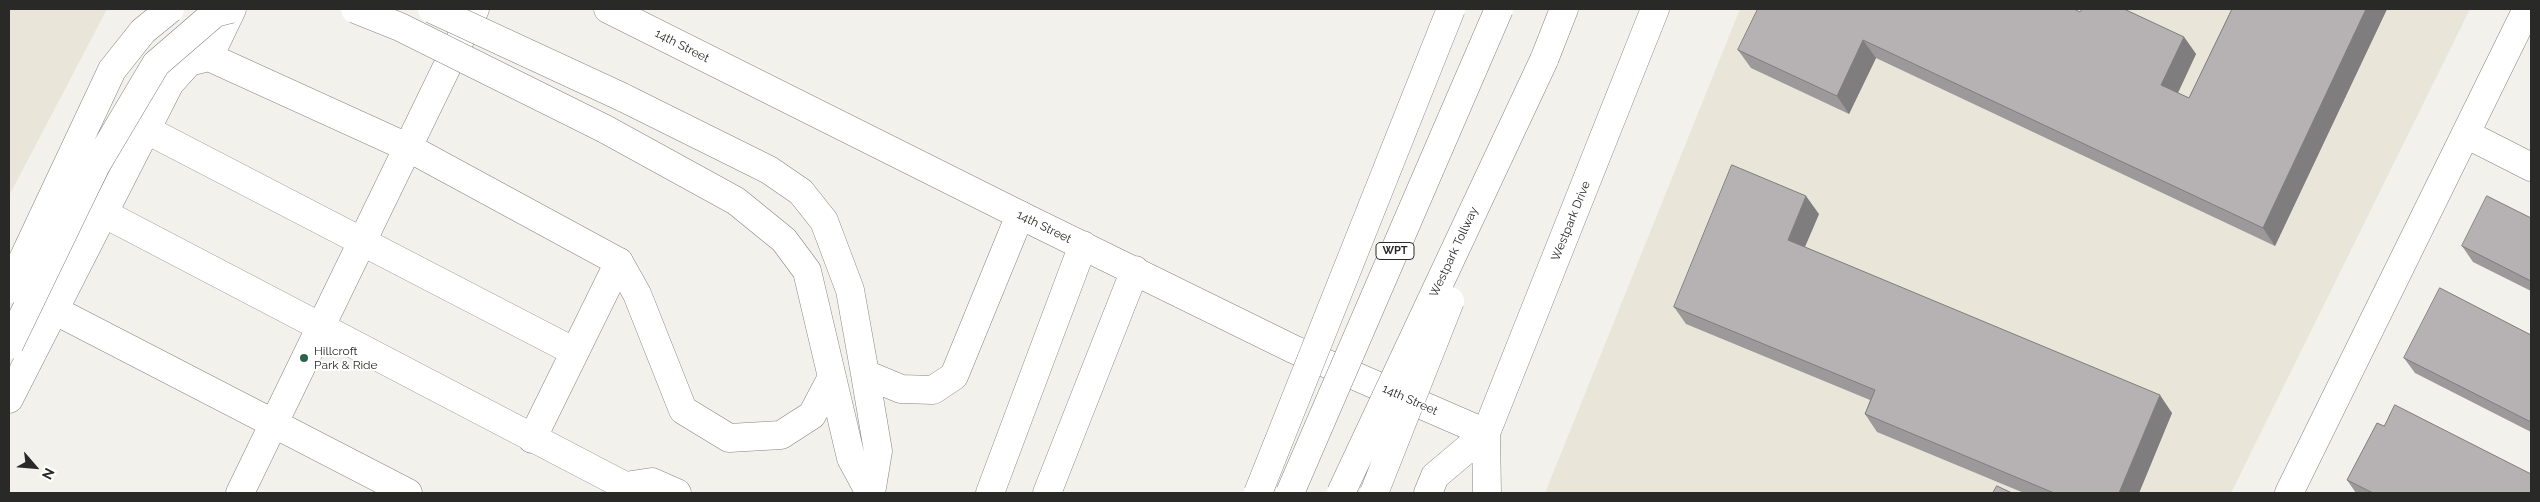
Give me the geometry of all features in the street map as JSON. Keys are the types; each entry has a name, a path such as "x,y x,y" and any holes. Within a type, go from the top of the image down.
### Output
{"main road":[{"path":"151,9 152,47 170,83"},
{"path":"9,289 112,70 143,31 170,9"},
{"path":"209,57 231,9"},
{"path":"9,345 96,165 156,64 215,13 231,9"},
{"path":"355,9 400,28 605,129 736,201 784,240 807,271 851,458 871,493"},
{"path":"432,9 622,97 769,170 801,192 824,221 850,290 878,452 871,493"},
{"path":"240,493 475,9"},
{"name":"14th Street","path":"608,9 1293,349 1486,433"},
{"path":"1258,493 1451,9"},
{"name":"WPT","path":"1290,493 1499,9"},
{"name":"Westpark Tollway","path":"1341,493 1544,60 1564,9"},
{"name":"Westpark Drive","path":"1487,493 1486,433 1655,9"},
{"path":"2289,493 2527,9"},
{"path":"9,399 170,83 190,62 209,57 409,148 619,262 637,294 683,410 729,438 781,435 812,415 831,379"},
{"path":"1374,493 1544,60"},
{"path":"146,129 573,351"},
{"path":"2466,134 2531,168"},
{"path":"103,213 532,439 624,490 652,482 677,493"},
{"path":"865,374 901,389 933,390 954,376 1020,215"},
{"path":"990,493 1083,246"},
{"path":"532,439 573,351 619,262"},
{"path":"1047,493 1135,270"},
{"path":"54,310 408,493"},
{"name":"Westpark Drive","path":"1428,493 1435,476 1486,433"}],"shaded area":[{"path":"9,9 107,9 9,196"},
{"path":"1740,9 2470,9 2231,493 1545,493"}],"building":[{"path":"1758,9 2074,9 2080,12 2082,9 2124,9 2184,37 2161,85 2189,98 2232,9 2366,9 2263,228 1863,40 1837,96 1738,50"},
{"path":"1732,165 1806,196 1788,240 2160,395 2119,493 2054,493 1865,414 1875,390 1674,307"},
{"path":"2487,196 2531,218 2531,281 2462,246"},
{"path":"2440,288 2531,335 2531,422 2404,358"},
{"path":"2395,405 2531,474 2531,493 2373,493 2347,480 2377,423 2384,426"},
{"path":"1997,486 2012,493 1993,493"}],"place":[{"name":"Hillcroft Park & Ride","path":"304,358"}]}
